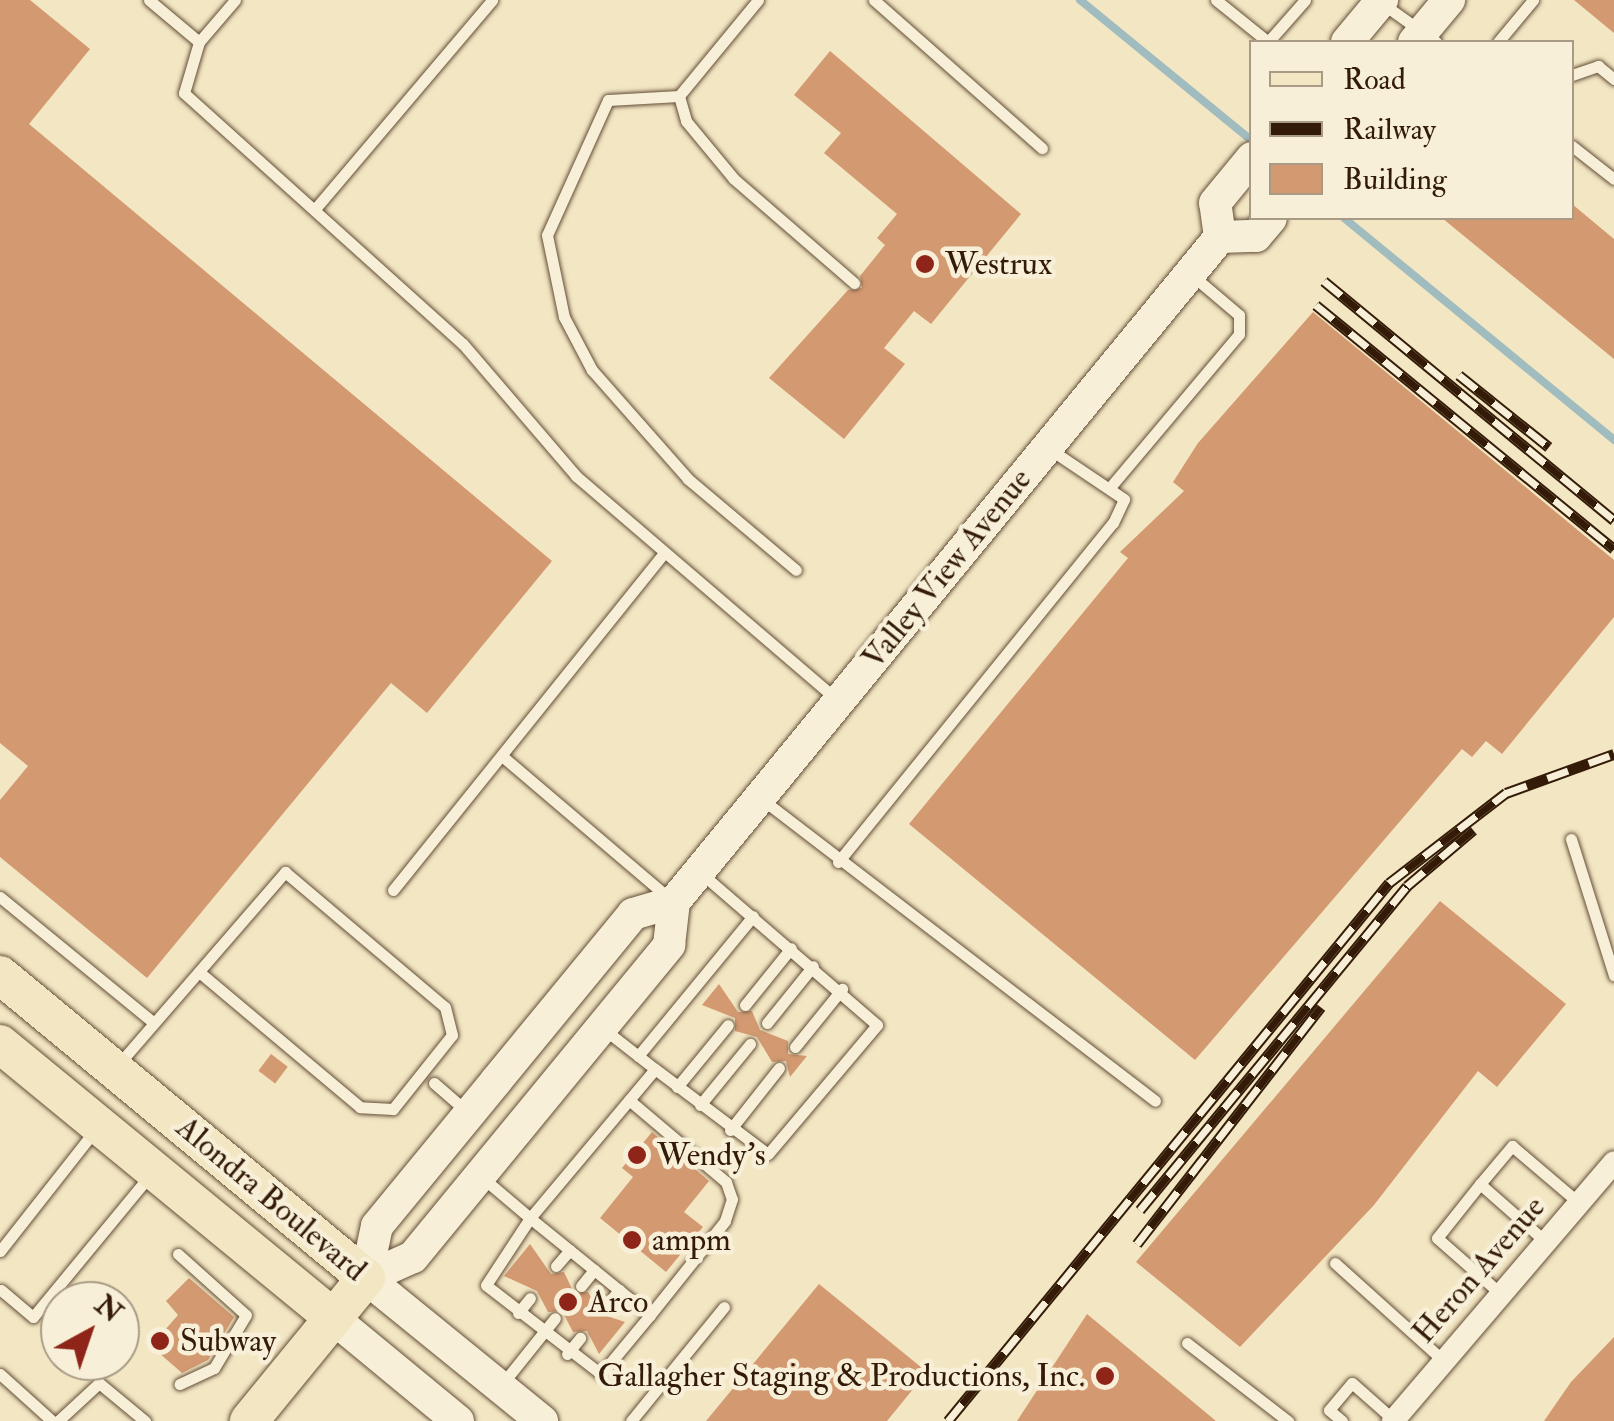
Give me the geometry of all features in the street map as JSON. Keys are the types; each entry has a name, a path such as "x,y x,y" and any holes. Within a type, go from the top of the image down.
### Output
{"main road":[{"path":"1424,40 1450,0"},
{"path":"1349,40 1380,1"},
{"path":"1249,161 1215,203 1220,237 1256,236 1269,220"},
{"name":"Valley View Avenue","path":"249,1421 366,1278 413,1258 669,944 674,902 1220,237"},
{"name":"Valley View Avenue","path":"366,1278 377,1226 633,914 674,902"},
{"name":"Alondra Boulevard","path":"0,975 542,1421"},
{"name":"Alondra Boulevard","path":"0,1044 458,1421"}],"street":[{"name":"Heron Avenue","path":"1393,1420 1614,1162"}],"lane":[{"path":"149,0 199,42"},
{"path":"235,0 199,42 184,93 463,344 576,476 839,701"},
{"path":"315,209 492,0"},
{"path":"758,0 679,96 608,100 547,235 564,317 592,370 688,479 796,570"},
{"path":"874,0 1042,148"},
{"path":"1216,0 1266,40"},
{"path":"1270,40 1305,0"},
{"path":"1500,40 1533,0"},
{"path":"1380,1 1424,40"},
{"path":"1574,74 1598,66 1614,79"},
{"path":"679,96 686,121 734,179 854,283"},
{"path":"1574,147 1612,174"},
{"path":"1112,486 1239,334 1240,315 1190,274"},
{"path":"838,862 1113,522 1124,499 1112,486 1047,448"},
{"path":"393,890 663,554"},
{"path":"502,756 674,902"},
{"path":"760,797 838,862 1155,1102"},
{"path":"1571,839 1614,975"},
{"path":"602,1027 730,1130 768,1154 877,1025 842,989 699,871"},
{"path":"114,1070 285,872 445,1007 452,1035 392,1109 360,1107 199,972"},
{"path":"0,898 154,1023"},
{"path":"638,1056 752,916"},
{"path":"745,1005 792,948"},
{"path":"767,1023 813,966"},
{"path":"795,1047 842,989"},
{"path":"677,1086 728,1025"},
{"path":"700,1106 750,1044"},
{"path":"630,1100 726,1182 732,1199 725,1222 601,1374 567,1354 518,1312 486,1277 655,1068"},
{"path":"730,1130 779,1068"},
{"path":"434,1083 462,1106"},
{"path":"0,1252 99,1126"},
{"path":"1501,1294 1437,1238 1512,1146 1579,1203"},
{"path":"0,1290 33,1317 154,1171"},
{"path":"480,1176 650,1315"},
{"path":"1480,1184 1546,1242"},
{"path":"556,1266 570,1250"},
{"path":"178,1254 246,1315 214,1368 180,1384"},
{"path":"1335,1263 1444,1361"},
{"path":"581,1286 594,1270"},
{"path":"606,1306 619,1290"},
{"path":"518,1312 530,1298"},
{"path":"634,1420 724,1307"},
{"path":"500,1387 554,1318"},
{"path":"567,1354 580,1338"},
{"path":"1187,1342 1288,1421"},
{"path":"0,1374 55,1421 100,1382 145,1421"},
{"path":"1342,1421 1330,1410 1352,1383 1393,1420"}],"building":[{"path":"0,0 30,0 90,49 29,124 552,561 427,713 391,683 147,978 0,857 0,800 28,766 0,743"},
{"path":"1574,0 1614,0 1614,33"},
{"name":"Westrux","path":"830,51 1021,214 931,324 914,311 884,348 905,364 844,439 769,378 848,290 862,288 860,276 885,245 877,238 897,214 824,153 841,133 794,95"},
{"path":"1574,206 1614,239 1614,359 1444,220 1574,220"},
{"path":"1313,312 1614,560 1614,617 1502,754 1486,741 1472,757 1462,749 1195,1060 909,824 1128,558 1120,552 1184,491 1173,482 1198,443"},
{"path":"1440,901 1566,1004 1497,1087 1478,1071 1374,1205 1240,1347 1136,1262"},
{"path":"719,984 738,1012 752,1011 760,1030 788,1041 788,1054 807,1056 790,1077 786,1061 772,1062 757,1037 735,1031 735,1018 702,1005"},
{"path":"271,1054 288,1067 275,1083 258,1071"},
{"path":"652,1132 709,1181 684,1212 703,1227 666,1272 600,1218 633,1177 622,1168"},
{"name":"Arco","path":"530,1244 551,1274 564,1272 574,1293 588,1292 601,1314 625,1322 599,1354 587,1331 573,1332 562,1311 548,1312 537,1291 504,1276"},
{"path":"189,1278 234,1317 208,1360 182,1373 151,1346 178,1315 166,1301"},
{"path":"819,1284 927,1372 887,1421 706,1421"},
{"path":"1087,1314 1216,1421 1017,1421"},
{"path":"1614,1337 1614,1421 1544,1421 1571,1382"}],"waterway":[{"path":"1080,0 1249,139"},
{"path":"1346,220 1614,440"}],"railway":[{"path":"1324,281 1614,520"},
{"path":"1316,305 1614,549"},
{"path":"1459,375 1549,447"},
{"path":"948,1421 1389,883 1506,793 1614,754"},
{"path":"1140,1210 1407,886 1473,830"},
{"path":"1137,1244 1321,1007"}],"place":[{"name":"Westrux","path":"925,264"},
{"name":"Wendy's","path":"637,1155"},
{"name":"ampm","path":"632,1240"},
{"name":"Arco","path":"568,1302"},
{"name":"Subway","path":"160,1341"},
{"name":"Gallagher Staging & Productions, Inc.","path":"1105,1376"}]}
